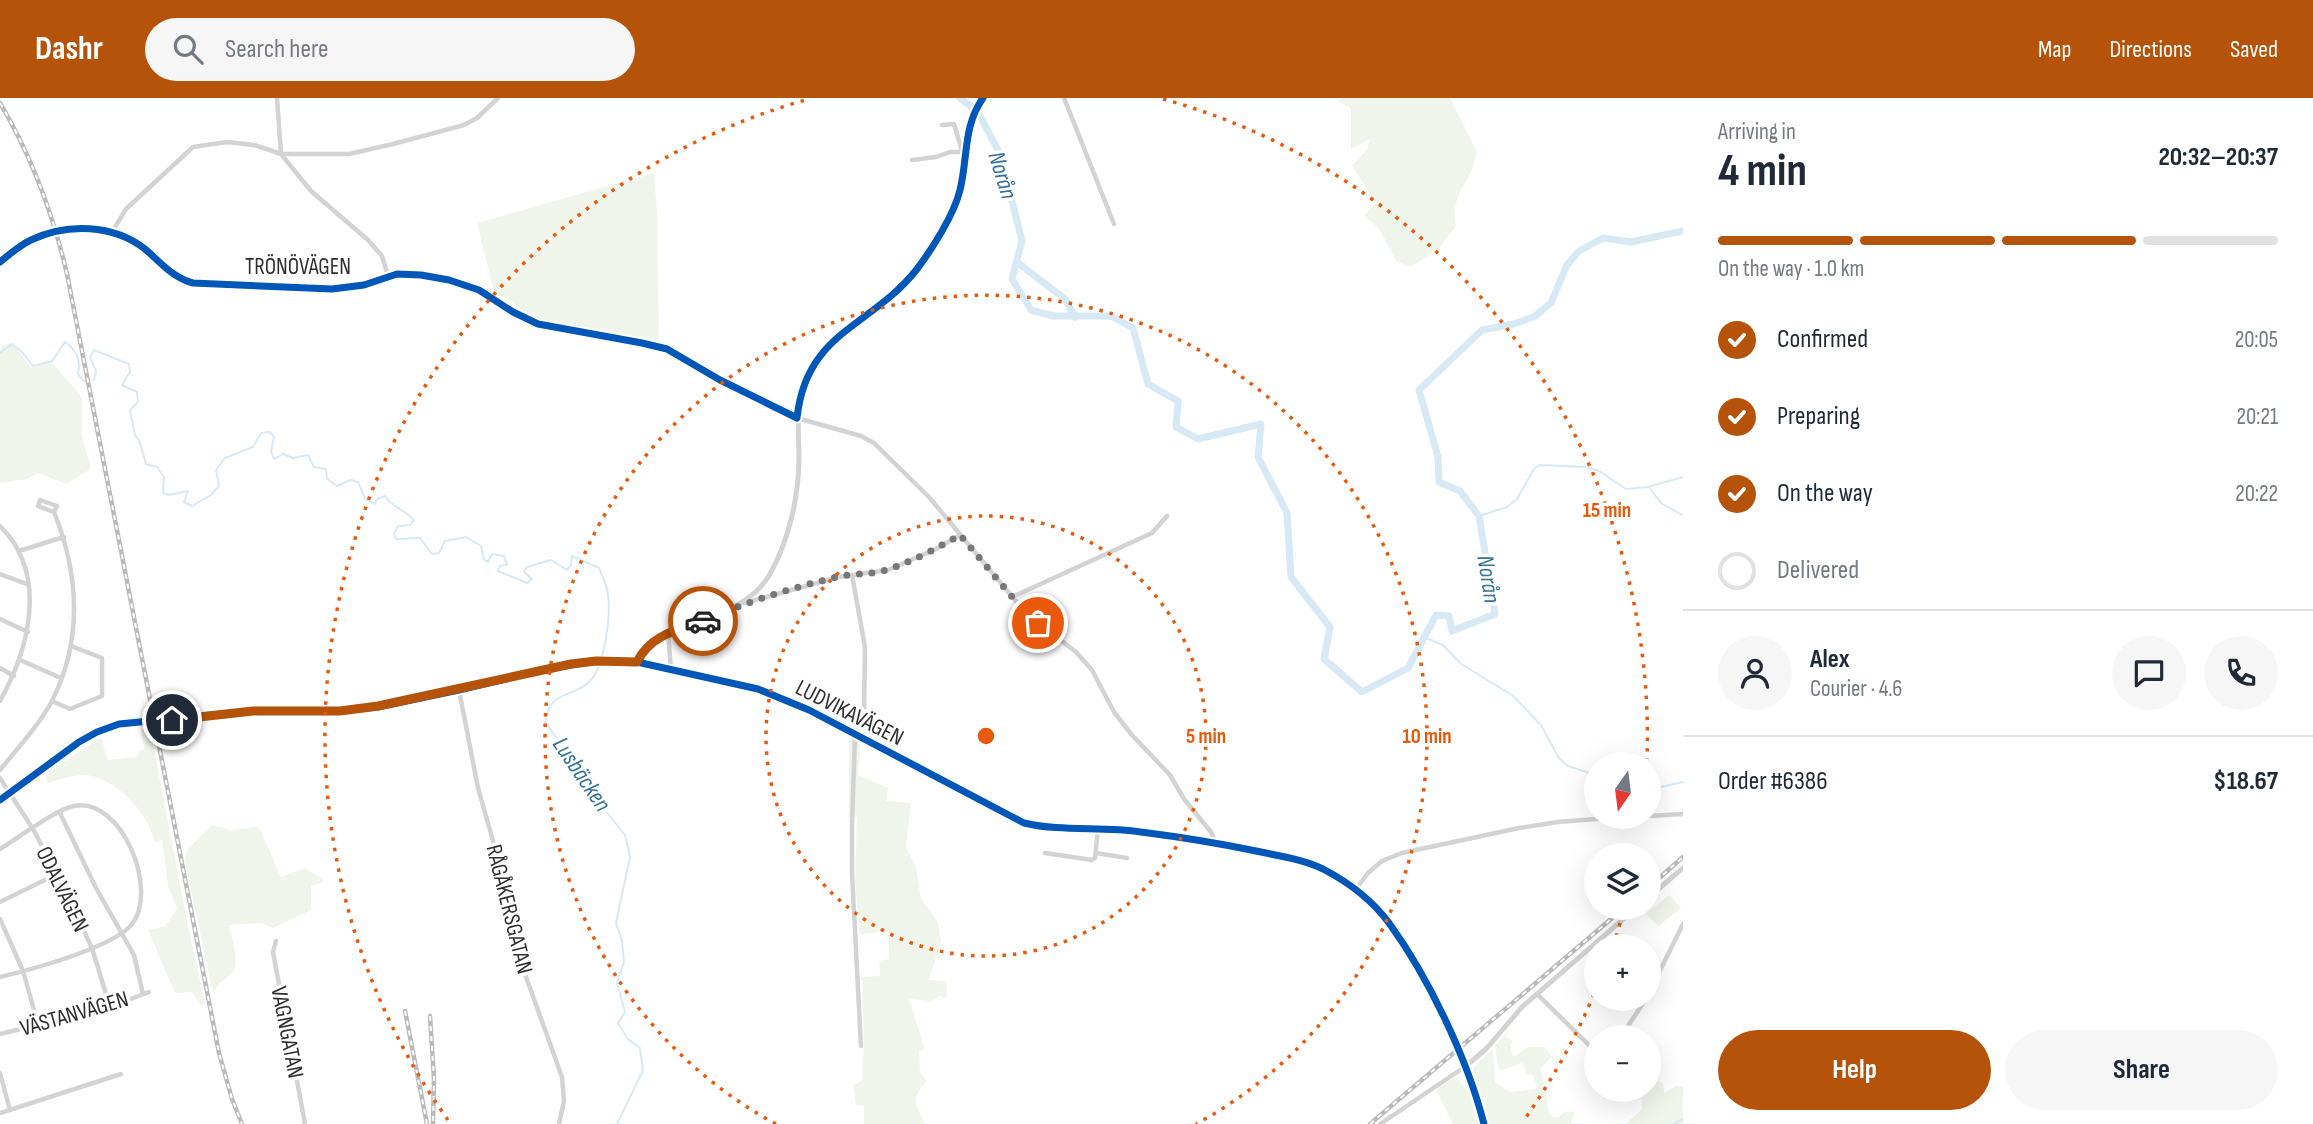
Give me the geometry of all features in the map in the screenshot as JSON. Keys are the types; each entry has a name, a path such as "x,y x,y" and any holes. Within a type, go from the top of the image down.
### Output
{"street":[{"path":"276,98 281,154 311,191 368,240 382,256 388,276"},
{"path":"112,232 126,209 193,147 227,142 254,145 281,154 349,154 464,125 477,118 498,98"},
{"path":"1064,98 1114,224"},
{"path":"744,603 769,577 796,497 799,459 797,418 803,387 820,355 845,329 902,285 926,256 956,203 963,179 964,151 972,118 982,99"},
{"path":"942,125 954,124 964,151"},
{"path":"912,160 964,151"},
{"name":"TRÖNÖVÄGEN","path":"0,262 25,243 50,233 80,228 112,232 134,242 173,274 193,284 332,289 364,285 388,276 411,274 449,280 479,290 538,324 660,347 797,418 861,436 874,443 929,497 1032,618 1076,652 1092,670 1114,712 1130,734 1170,775 1216,843"},
{"path":"0,770 52,701 71,646 75,616 73,574 64,537 54,512"},
{"path":"1012,597 1152,533 1167,516"},
{"path":"0,526 19,551 28,584 28,632 14,676 0,701"},
{"path":"637,662 650,644 667,632 700,622 744,603 852,575 888,569 936,549 960,535"},
{"path":"19,551 64,537"},
{"path":"0,574 28,584"},
{"path":"852,575 865,647 864,716 855,736 852,873 860,1046"},
{"path":"0,619 28,632"},
{"path":"667,632 671,669"},
{"path":"52,701 70,709 102,696 102,658 71,646"},
{"path":"20,660 61,678"},
{"name":"LUDVIKAVÄGEN","path":"0,800 79,743 97,732 119,724 253,711 340,711 378,706 596,661 637,662 671,669 758,689 809,710 1020,821 1050,827 1138,831 1216,843 1289,857 1322,868 1356,889 1388,922 1433,994 1465,1066 1484,1124"},
{"path":"0,668 14,676"},
{"name":"RÅGÅKERSGATAN","path":"459,690 478,788 503,876 521,963 562,1077 564,1101 559,1124"},
{"name":"ODALVÄGEN","path":"0,778 33,828 57,874 92,948 110,1007"},
{"path":"0,849 60,813 74,806 83,806 105,814 116,825 133,854 142,885 138,915 131,926 121,934 92,948 0,977"},
{"path":"60,813 121,934"},
{"path":"1661,815 1683,814"},
{"path":"1356,889 1382,861 1402,853 1519,828 1584,820"},
{"path":"1045,853 1094,859 1098,829"},
{"path":"1096,853 1127,858"},
{"path":"1661,887 1683,868"},
{"path":"0,902 57,874"},
{"path":"0,919 23,971 38,1024"},
{"path":"1380,1124 1487,1048 1522,1007 1622,920"},
{"path":"1661,969 1683,924"},
{"name":"VÄSTANVÄGEN","path":"0,1034 110,1007 146,993 137,962 121,934"},
{"name":"VAGNGATAN","path":"276,941 273,953 305,1124"},
{"path":"1537,993 1584,1040"},
{"path":"0,1073 10,1110"},
{"path":"0,1113 121,1074"}],"shaded area":[{"path":"1340,98 1450,98 1476,150 1472,169 1456,203 1456,226 1438,249 1410,267 1396,261 1380,230 1364,215 1376,203 1352,166 1367,150 1370,139 1351,149 1351,108 1338,102"},
{"path":"654,173 659,341 541,321 494,291 477,223"},
{"path":"13,343 31,368 54,360 53,363 80,395 82,436 91,469 66,484 38,473 27,479 0,483 0,352 3,345"},
{"path":"146,729 151,733 205,1003 202,1006 191,992 175,993 148,930 166,926 177,908 168,886 162,840 155,842 146,821 132,801 102,780 81,775 47,783 46,774 101,737 108,760 137,757 139,751 144,749 141,730"},
{"path":"849,736 860,744 858,775 888,788 886,801 911,803 906,847 916,867 921,899 938,923 941,941 929,980 946,981 947,996 944,998 940,995 932,1001 909,999 925,1050 919,1051 920,1072 927,1081 918,1093 916,1102 925,1124 864,1124 864,1106 856,1105 853,1085 862,1081 864,1044 862,977 880,976 879,961 889,959 889,931 860,934 855,881 857,817 849,818"},
{"path":"212,825 229,830 259,827 281,877 305,868 324,882 311,886 311,910 273,928 261,923 229,925 236,964 231,974 213,994 185,861 187,850"},
{"path":"1669,895 1681,908 1658,926 1652,920 1661,920 1661,902"},
{"path":"1509,1030 1506,1037 1513,1041 1510,1045 1513,1057 1528,1047 1545,1047 1552,1057 1540,1068 1550,1115 1557,1118 1565,1112 1575,1111 1571,1124 1486,1124 1472,1073 1474,1067 1493,1049 1495,1082 1510,1092 1538,1089 1533,1075 1526,1074 1523,1063 1499,1071 1495,1046"},
{"path":"1456,1076 1470,1095 1478,1124 1453,1124 1436,1090"},
{"path":"1661,1082 1664,1093 1676,1086 1683,1086 1683,1124 1626,1124 1642,1109 1642,1102 1661,1102"}],"waterway":[{"name":"Norån","path":"960,98 978,112 1001,156 1022,241 1012,279 1031,310 1053,316 1111,316 1133,328 1148,384 1178,401 1176,427 1198,439 1261,424 1258,457 1287,513 1291,577 1330,627 1324,659 1362,692 1408,668 1436,615 1449,616 1452,631 1495,614 1479,516 1460,491 1439,482 1438,457 1419,390 1482,330 1514,324 1535,316 1551,303 1567,265 1579,251 1603,238 1631,242 1683,231"},
{"name":"Norån","path":"1017,262 1065,299 1075,317"},
{"name":"Lusbäcken","path":"0,353 12,344 33,366 52,361 65,342 77,356 78,374 87,381"},
{"name":"Lusbäcken","path":"94,380 96,371 90,357 94,350 129,364 130,372 122,385 137,392 138,402 130,410 135,435 146,464 157,467 164,477 163,493 169,495 188,491 184,502 192,506 211,495 219,486 216,470 225,458 253,447 261,433 270,432 274,437 271,452 274,459 283,454 293,458 308,455 314,467 326,469 327,479 337,486 351,480 358,482 365,499 375,504 377,499 385,496 414,521 410,525 398,526 394,534 396,539 420,538 432,554 439,553 445,541 466,537 481,546 484,559 488,562 492,554 504,556 507,564 500,566 498,571 527,583 532,579 524,572 527,567 551,560 567,570 572,556 599,568 607,587 609,603 608,626 600,662 591,680 552,704 545,722 578,767 585,785 625,835 630,857 616,923 622,941 624,962 617,983 625,1012 618,1023 628,1039 640,1048 643,1070 617,1124"},
{"path":"1479,516 1507,507 1517,499 1534,469 1540,465 1586,467 1599,471 1626,489 1648,487 1683,477"},
{"path":"1649,487 1661,503 1682,515"},
{"path":"1424,637 1443,645 1461,664 1512,695 1541,725 1559,758 1568,766 1584,771"},
{"path":"1661,787 1683,782"},
{"path":"1674,1124 1683,1119"}],"railway":[{"path":"0,103 40,186 67,274 219,1053 242,1124"},
{"path":"1661,876 1683,857"},
{"path":"1370,1124 1610,920"},
{"path":"405,1011 427,1124"},
{"path":"430,1016 434,1079 433,1124"}],"cycle path":[{"path":"0,262 23,244 45,234 90,229 119,235 132,241 173,273 193,283 332,289 364,285 397,274 449,280 479,290 538,324 667,349 720,380 797,418 803,389 813,366 827,348 899,288 917,269 942,231 957,200 969,131 983,98"},
{"path":"0,800 79,742 119,724 253,711 340,711 378,707 547,669 596,661 637,662 758,689 809,710 1024,823 1126,830 1185,838 1290,858 1323,869 1367,899 1389,923 1404,945 1445,1019 1468,1072 1484,1124"}],"way so far":[{"path":"703,621 768,596 839,577 888,569 936,549 960,535 1025,612 1038,623"}],"route":[{"path":"172,720 253,711 340,711 459,690 571,664 596,661 637,662 650,644 667,632 703,621"}]}
